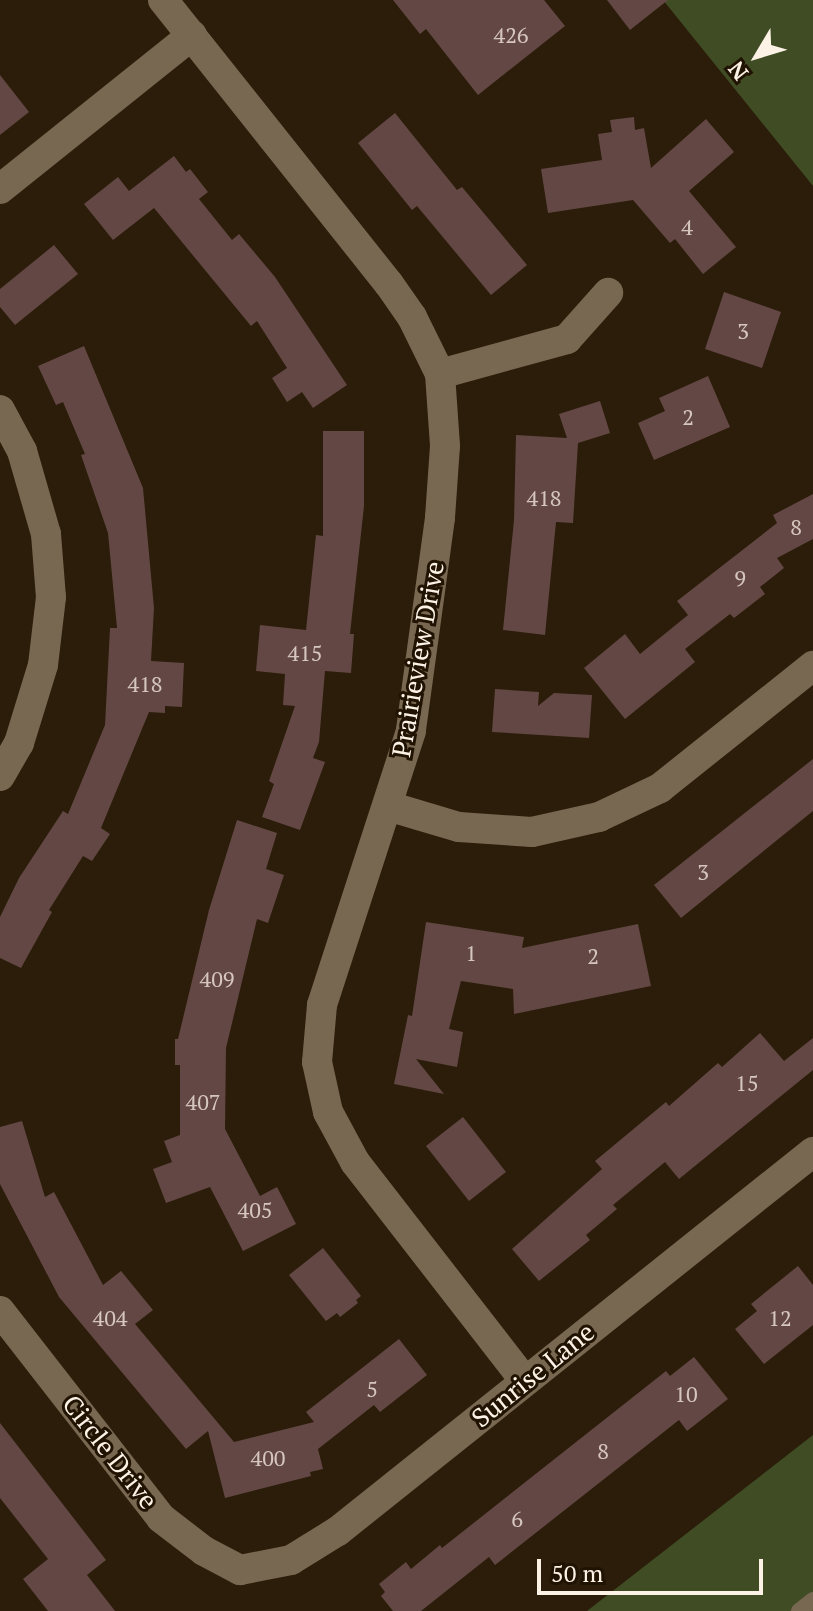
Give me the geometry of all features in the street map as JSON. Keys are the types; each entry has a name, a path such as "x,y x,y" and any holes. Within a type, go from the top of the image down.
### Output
{"street":[{"name":"Prairieview Drive","path":"163,0 389,284 412,317 440,374 445,446 428,621 411,731 322,1005 317,1062 328,1112 355,1162 525,1381"},
{"path":"0,189 192,35"},
{"path":"440,374 567,339 608,293"},
{"path":"0,410 22,451 46,534 51,597 43,665 19,743 0,776"},
{"path":"388,806 459,827 532,832 599,817 660,788 813,666"},
{"name":"Sunrise Lane","path":"240,1570 291,1560 338,1531 813,1152"},
{"name":"Circle Drive","path":"0,1311 161,1518 204,1551 240,1570"}],"lane":[{"path":"799,1611 813,1600"}],"green space":[{"path":"663,0 813,0 813,186"},
{"path":"813,1435 813,1611 587,1611"}],"building":[{"path":"393,0 544,0 565,26 478,95 426,29 420,34"},
{"path":"607,0 668,0 630,30"},
{"path":"0,75 29,112 0,135"},
{"path":"395,113 457,190 462,187 527,265 491,295 417,206 412,210 358,143"},
{"path":"634,117 635,130 644,128 651,168 706,119 734,152 689,191 736,247 703,274 675,239 670,243 633,200 548,213 541,169 602,160 598,134 612,132 610,120"},
{"path":"174,156 186,172 190,169 208,192 199,199 232,240 239,234 275,277 347,385 313,408 302,392 287,402 272,378 287,368 257,321 251,326 154,208 113,240 84,204 118,177 129,191"},
{"path":"54,245 78,274 15,325 0,307 0,289"},
{"path":"724,292 781,312 762,368 705,349"},
{"path":"84,346 143,488 154,608 151,661 184,663 182,707 165,706 165,713 149,712 101,828 110,834 92,861 83,856 49,910 52,912 21,968 0,958 0,917 19,878 63,811 68,814 105,725 110,628 117,628 108,533 81,455 85,454 63,402 56,405 38,366"},
{"path":"708,376 730,427 654,460 638,423 665,411 659,398"},
{"path":"600,401 610,433 578,443 573,523 556,522 545,635 503,630 514,520 516,435 567,438 559,414"},
{"path":"323,431 364,431 364,506 350,634 354,634 351,673 325,671 319,742 313,758 325,762 300,830 262,817 274,784 269,781 295,706 283,705 285,674 256,671 260,625 306,630 316,535 323,536"},
{"path":"813,494 813,539 777,558 784,568 760,587 765,594 734,618 730,614 685,649 695,662 625,719 584,668 625,634 640,654 688,615 677,601 777,523 773,515"},
{"path":"495,689 539,692 538,706 554,693 592,695 589,738 492,732"},
{"path":"813,759 813,811 681,918 654,885"},
{"path":"237,820 277,833 266,869 284,875 268,923 257,919 226,1048 225,1129 260,1196 277,1187 296,1224 243,1251 210,1187 166,1203 153,1169 172,1162 164,1141 180,1135 180,1065 175,1065 175,1039 178,1039 209,910"},
{"path":"426,922 524,937 522,948 638,924 651,986 514,1014 513,989 461,981 449,1029 463,1032 457,1067 416,1059 444,1094 394,1084 408,1015 412,1016"},
{"path":"760,1033 784,1061 813,1038 813,1070 679,1179 665,1162 613,1205 617,1209 586,1235 590,1240 539,1281 512,1249 602,1169 595,1161 666,1102 669,1106 718,1063 722,1067"},
{"path":"463,1117 506,1172 469,1201 426,1146"},
{"path":"22,1121 45,1197 54,1192 103,1285 121,1271 153,1310 135,1324 234,1442 314,1422 306,1412 399,1339 427,1375 380,1412 374,1405 318,1449 323,1469 310,1472 311,1476 225,1498 208,1431 186,1449 59,1297 0,1184 0,1127"},
{"path":"323,1248 361,1296 356,1300 358,1303 340,1317 337,1313 326,1321 289,1275"},
{"path":"798,1266 813,1285 813,1325 764,1364 735,1329 757,1311 751,1304"},
{"path":"694,1357 728,1399 687,1431 679,1420 495,1565 489,1557 421,1611 393,1611 381,1596 385,1592 379,1584 406,1562 411,1569 440,1545 442,1548 666,1371 670,1376"},
{"path":"0,1423 106,1560 87,1575 115,1611 48,1611 23,1579 48,1559 0,1498"}]}
